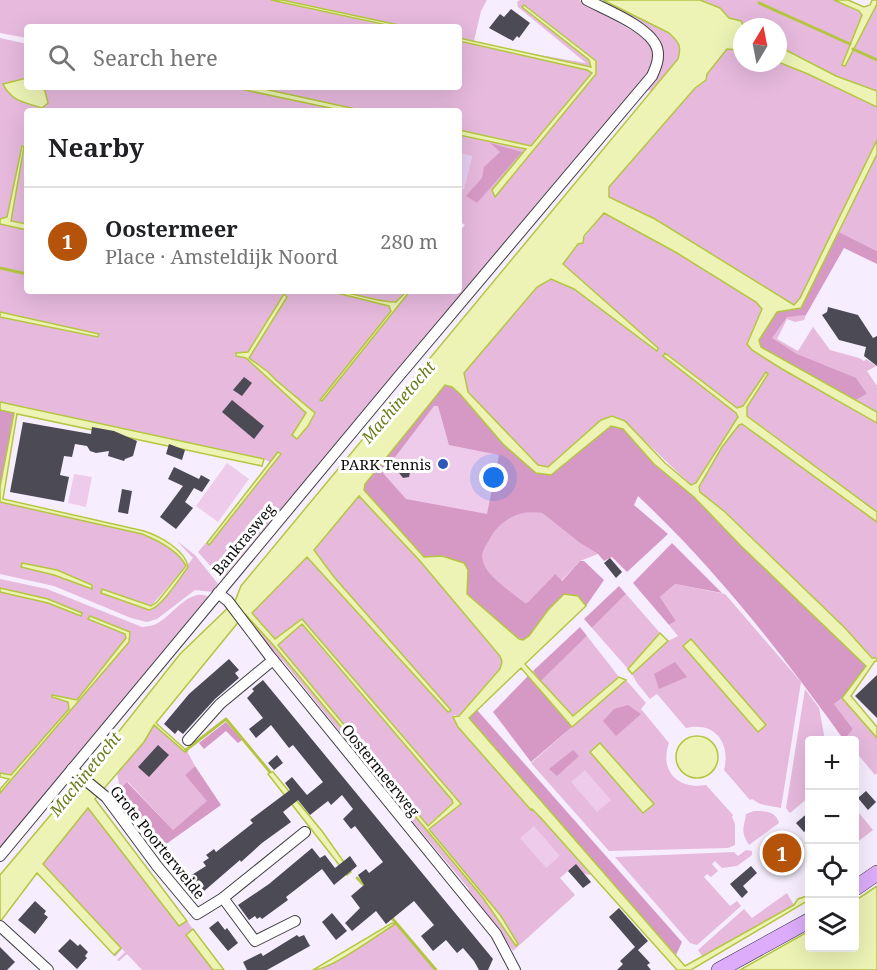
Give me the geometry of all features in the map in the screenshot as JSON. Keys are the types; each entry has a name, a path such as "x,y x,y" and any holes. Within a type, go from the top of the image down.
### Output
{"street":[{"name":"Bankrasweg","path":"0,856 76,772 218,593 652,76 658,62 658,50 646,32 587,0"},
{"name":"Oostermeerweg","path":"218,593 228,601 273,660 496,934 515,970"},
{"path":"188,740 220,704 273,660"},
{"name":"Grote Poorterweide","path":"76,772 106,797 157,866 197,914 223,898 305,832"},
{"path":"859,886 877,873"},
{"name":"Grote Poorterweide","path":"223,898 255,941 295,921"},
{"path":"719,970 805,923"},
{"path":"0,926 48,970"}],"shaded area":[{"path":"0,0 271,0 379,24 24,24 24,37 0,33"},
{"path":"282,0 487,0 481,11 474,41 462,39 462,24 394,24"},
{"path":"520,0 579,0 650,41 653,58 647,75 222,579 198,552 269,470 274,458 271,463 264,459 15,405 0,489 0,38 24,43 24,90 245,90 330,108 24,108 24,294 405,294 322,401 408,294 462,294 462,228 465,225 462,223 462,189 464,189 472,156 462,154 462,136 526,149 530,146 462,131 462,108 351,108 269,90 462,90 462,42 586,63 518,7 517,2"},
{"path":"700,0 834,0 862,15 842,65 845,66 877,4 877,91 836,76 787,51 787,18 733,19 729,18 720,8"},
{"path":"609,3 669,33 676,41 679,56 676,63 653,91 646,90 660,45 650,30 607,6"},
{"path":"727,49 733,49 733,72 787,72 787,66 877,107 877,140 794,306 655,219 609,197 609,187 695,88 706,80 707,74"},
{"path":"490,143 522,152 477,203 466,196 482,178 484,167 500,152"},
{"path":"462,154 472,156 464,189 462,189"},
{"path":"877,154 877,251 839,232"},
{"path":"604,213 677,253 756,302 762,309 747,343 877,422 877,512 747,415 747,407 768,374 766,373 742,406 737,408 665,354 738,417 696,483 691,485 625,422 600,420 548,467 538,465 467,391 464,373 537,287 551,279 574,289 657,351 657,348 563,264"},
{"path":"839,232 877,251 877,264 844,248 806,315 787,317 772,338 797,354 856,378 867,394 856,400 761,347 758,340 777,312 801,308"},
{"path":"806,315 804,320 795,322 787,319 777,339 798,351 813,327 830,350 864,361 866,359 876,366 867,371 877,386 877,412 856,400 867,394 771,339 787,316"},
{"path":"445,385 452,387 460,394 503,444 551,475 611,425 623,429 654,464 694,497 741,546 866,666 842,698 834,704 853,729 847,736 841,736 747,613 667,524 638,496 634,505 668,534 627,572 612,557 604,561 598,554 542,513 517,515 497,528 484,550 484,564 496,580 525,603 555,574 562,581 580,561 584,561 604,580 586,606 578,596 548,610 529,636 523,640 511,634 467,594 468,576 442,556 425,558 364,490 365,484"},
{"name":"PARK Tennis","path":"434,406 438,406 449,445 499,455 487,514 406,499 383,473"},
{"path":"0,410 14,413 2,481 0,480"},
{"path":"739,424 751,429 877,522 877,658 873,658 725,512 700,492 699,487 722,447"},
{"path":"227,463 249,479 218,522 196,506"},
{"path":"74,474 92,477 86,507 68,503"},
{"path":"359,496 420,561 500,656 502,662 500,669 458,716 453,717 458,727 591,875 568,871 560,878 575,895 513,951 468,892 469,889 399,805 395,804 379,786 381,783 283,661 277,661 245,614 483,898 518,945 501,916 429,828 461,803 302,619 275,640 252,613 307,557 450,711 334,577 314,549"},
{"path":"0,502 142,534 173,550 186,566 151,606 103,590 101,593 152,610 193,558 177,541 195,555 218,584 213,592 195,590 157,619 147,622 131,618 54,586 0,574"},
{"path":"534,511 542,513 598,554 580,561 561,581 554,575 525,603 502,586 486,570 483,553 490,535 499,525 510,517"},
{"path":"672,543 722,593 675,584 660,597 676,621 669,625 633,583"},
{"path":"0,579 47,589 142,627 156,624 188,599 202,595 209,597 0,849 0,793 14,778 0,775 0,592 48,603 81,616 48,599 0,588"},
{"path":"675,584 725,594 801,682 781,808 750,800 724,770 725,751 719,736 705,728 686,728 657,694 650,699 637,683 632,674 668,641 678,636 669,625 676,621 660,597","holes":["691,639 765,725 758,732 684,646"]},
{"path":"619,586 626,594 592,628 584,619"},
{"path":"626,594 660,633 628,669 592,628"},
{"path":"301,624 452,800 453,802 427,826 278,644"},
{"path":"580,627 587,636 541,681 533,671"},
{"path":"587,636 619,677 573,716 541,681"},
{"path":"675,662 687,677 659,689 654,674"},
{"path":"528,676 572,727 531,762 493,712"},
{"path":"626,680 646,703 641,709 669,743 667,762 673,776 687,784 706,785 733,815 735,845 728,848 609,851 531,763"},
{"path":"805,689 819,708 824,736 805,736 805,800 790,813 786,808"},
{"path":"842,698 877,738 877,773 875,775 859,756 859,736 847,736 853,729 834,704"},
{"path":"628,705 641,714 616,736 603,721 614,709"},
{"path":"477,710 682,942 676,955 469,718"},
{"path":"226,722 242,740 238,743 226,731 204,749 199,743"},
{"path":"154,725 187,751 195,766 185,775 208,801 173,830 128,782 120,789 117,773 144,742"},
{"path":"573,750 579,756 557,776 549,769"},
{"path":"195,766 221,805 162,847 120,789 127,782 173,830 207,801 185,775"},
{"path":"585,770 611,800 597,812 571,782"},
{"path":"88,807 179,926 187,921 193,929 186,935 213,970 142,970 127,954 119,961 117,960 125,952 122,949 115,957 114,955 121,948 43,864"},
{"path":"754,811 773,814 779,823 749,845 744,836 744,826 746,814"},
{"path":"859,813 873,830 859,841"},
{"path":"534,826 560,856 546,868 520,838"},
{"path":"746,850 752,851 752,855 737,866 722,868 715,861 712,864 718,871 711,877 707,874 704,877 730,906 737,901 741,906 697,945 690,943 615,857 734,852 738,856"},
{"path":"787,893 794,905 702,956 698,950 744,909 752,918"},
{"path":"397,923 437,970 320,970"}],"water":[{"path":"271,0 282,0 394,24 382,24"},
{"name":"Machinetocht","path":"603,0 700,0 720,8 729,18 733,19 733,49 727,49 707,74 706,80 695,88 609,187 609,197 655,219 794,305 800,298 877,140 877,154 801,308 777,312 759,340 761,347 877,412 877,423 752,350 747,344 762,309 756,302 677,253 604,213 584,236 583,243 578,244 563,264 658,348 657,351 574,289 551,279 537,287 464,373 468,392 538,465 548,467 601,420 612,416 625,421 665,463 691,485 696,483 738,417 736,413 663,356 665,353 737,408 743,406 766,372 768,374 747,407 747,416 877,512 877,522 742,424 722,447 699,487 700,492 725,512 845,628 872,658 877,658 851,696 877,727 877,738 842,698 866,666 741,546 694,497 654,464 623,429 611,426 551,475 536,473 503,444 460,394 452,387 445,385 365,484 364,490 424,557 442,556 464,563 468,570 467,594 519,639 523,640 529,636 548,610 564,594 578,596 586,606 525,664 573,716 619,677 626,680 572,727 521,668 469,718 685,966 794,905 798,899 805,897 805,902 691,970 677,970 458,727 453,717 459,716 500,669 502,662 500,656 420,561 359,496 314,550 334,577 451,710 448,712 307,557 252,613 275,639 302,619 461,804 429,829 501,916 518,944 516,946 483,898 245,614 156,723 187,751 185,752 154,725 144,742 95,799 187,921 179,926 88,808 43,864 121,948 114,955 37,873 0,922 0,875 86,773 180,654 235,601 241,586 678,59 680,51 675,39 669,33","holes":["302,624 453,803 428,826 278,645"]},
{"path":"834,0 848,0 864,7 870,5 872,0 877,0 845,66 842,65 862,15 859,11"},
{"path":"524,5 596,61 596,74 495,197 492,190 526,149 462,136 462,131 531,146 592,73 462,42 462,39 591,67 589,60 522,7"},
{"path":"787,51 836,76 877,91 877,107 787,66"},
{"path":"24,79 24,90 44,90 48,103 42,108 24,103 10,94 3,84"},
{"path":"245,90 269,90 351,108 330,108"},
{"path":"22,146 24,147 11,221 24,223 24,229 0,224 0,219 7,217"},
{"path":"284,294 287,297 249,358 315,413 297,439 292,435 306,413 246,358 236,356 236,353 248,352"},
{"path":"341,294 396,302 404,294 408,294 322,401 320,400 391,311 389,306"},
{"path":"0,312 99,334 98,337 0,317"},
{"path":"0,402 264,459 262,466 17,414 3,499 144,531 171,544 182,555 188,567 165,598 149,610 101,593 102,589 151,606 157,602 186,566 173,550 142,534 0,502 0,487 14,413 0,410"},
{"path":"278,452 281,454 209,545 207,543"},
{"path":"22,563 57,570 92,585 92,589 54,575 21,567"},
{"path":"0,588 48,599 82,613 81,616 48,603 0,592"},
{"path":"90,616 130,632 129,642 0,793 0,789 9,779 0,777 0,773 11,775 69,709 68,702 52,697 52,695 77,700 126,638 125,634 88,619"},
{"path":"660,633 668,641 632,674 628,669"},
{"path":"691,639 766,725 758,732 683,646"},
{"path":"697,736 712,742 718,757 712,772 697,778 682,772 676,757 682,742"},
{"path":"600,743 654,804 643,813 590,752"},
{"path":"273,772 322,831 351,872 347,875 268,774"},
{"path":"877,886 877,970 740,970 805,933 805,952 859,952 859,898"},
{"path":"392,923 395,924 342,958 313,970"},
{"path":"193,929 224,970 213,970 186,935"}],"building":[{"path":"511,9 530,23 519,38 517,36 513,41 489,28 500,14 504,17"},
{"path":"828,307 858,315 873,338 877,336 877,366 864,356 866,347 839,340 822,315 827,312"},
{"path":"244,377 252,383 242,396 233,390"},
{"path":"232,400 264,426 254,439 222,412"},
{"path":"23,422 91,434 92,427 114,431 137,441 133,456 124,461 108,456 109,451 96,453 90,451 87,446 75,444 72,457 64,456 60,475 69,477 64,502 10,492"},
{"path":"169,444 185,450 182,460 166,454"},
{"path":"407,460 412,463 409,477 403,478 396,469 397,465"},
{"path":"174,467 199,479 201,475 210,480 202,492 194,488 185,502 193,508 176,529 160,517 183,486 168,479"},
{"path":"122,489 132,491 128,514 118,512"},
{"path":"610,558 622,572 616,578 604,563"},
{"path":"229,659 239,670 235,673 239,678 215,699 183,734 178,730 175,734 164,724 189,694"},
{"path":"877,675 877,718 855,696"},
{"path":"263,680 493,959 488,970 479,970 463,948 457,953 446,940 433,951 421,936 434,925 414,901 386,924 376,911 352,931 345,923 360,908 351,896 364,885 358,875 366,869 369,873 383,862 355,826 351,829 343,819 353,809 342,795 331,805 328,801 310,815 298,800 283,812 291,822 241,862 240,860 196,898 185,886 182,881 206,866 203,862 209,858 206,855 214,849 216,852 253,823 250,820 290,790 285,783 292,777 307,795 323,782 293,745 289,748 271,725 256,738 249,729 263,718 247,698 254,691 252,689"},
{"path":"158,745 169,755 149,777 138,767"},
{"path":"277,755 283,763 274,770 268,763"},
{"path":"866,791 876,802 868,810 859,797"},
{"path":"805,815 805,831 804,832 796,823"},
{"path":"780,840 785,847 788,844 797,855 780,869 771,859 774,857 768,850 768,846"},
{"path":"312,848 320,858 325,855 335,868 350,856 357,866 334,885 322,869 286,897 288,900 262,919 260,917 257,919 255,916 249,920 238,905 269,884"},
{"path":"576,864 591,882 583,888 568,871"},
{"path":"751,866 757,873 743,886 748,892 742,898 730,884"},
{"path":"35,901 46,911 44,914 48,917 35,934 18,920"},
{"path":"619,908 648,941 638,950 650,963 647,965 651,970 617,970 623,964 620,961 635,947 609,917"},
{"path":"332,913 347,931 336,940 322,922"},
{"path":"218,921 225,930 227,928 238,943 228,951 209,928"},
{"path":"297,935 299,937 304,935 310,946 267,970 247,970 243,962 261,953 263,956"},
{"path":"70,939 78,946 80,944 88,952 85,956 87,958 77,969 58,951"},
{"path":"0,947 15,962 7,970 0,970"}],"waterway":[{"path":"759,3 850,44"},
{"path":"853,49 877,60"},
{"path":"0,268 24,273"},
{"path":"186,750 226,719 270,772"},
{"path":"357,878 365,886"},
{"path":"391,917 436,970"}],"place":[{"name":"PARK Tennis","path":"443,464"},
{"name":"Oostermeer","path":"782,853"}]}
